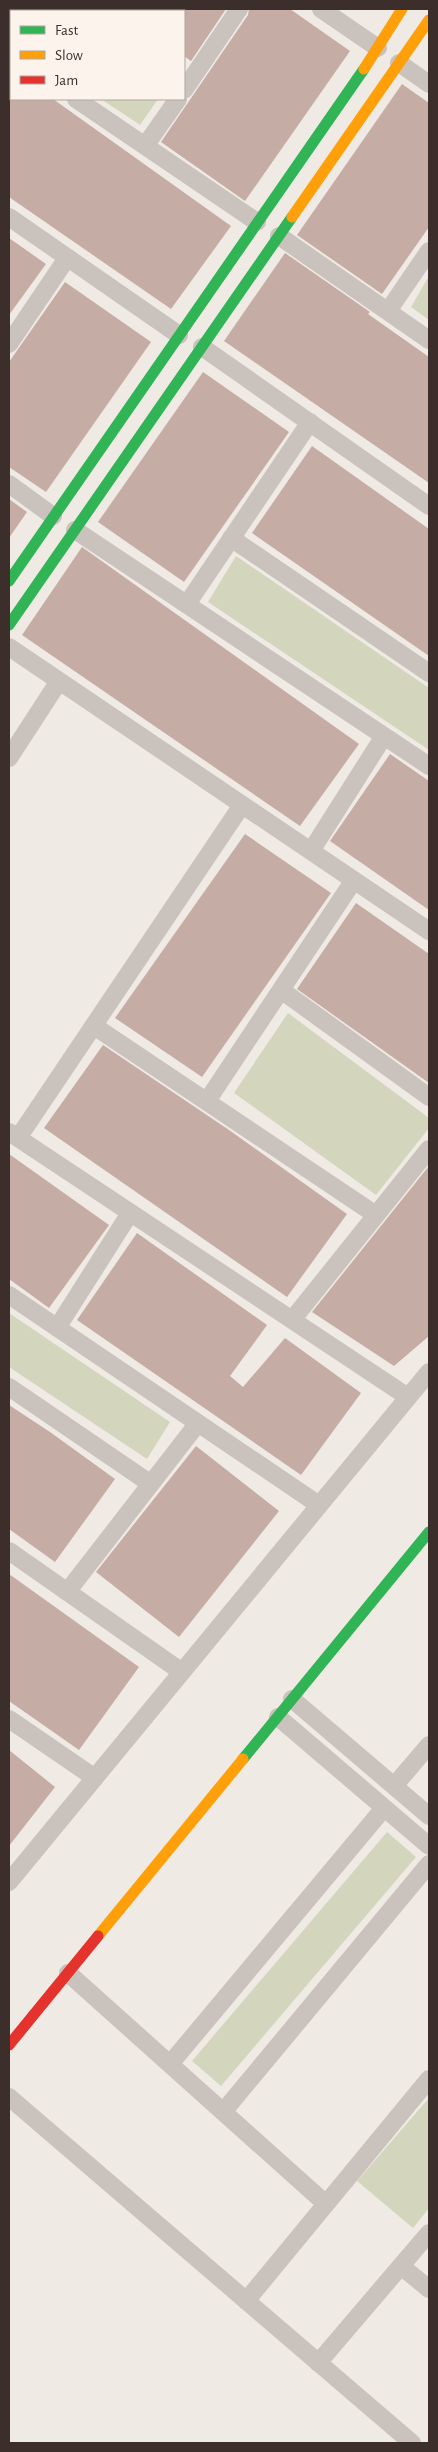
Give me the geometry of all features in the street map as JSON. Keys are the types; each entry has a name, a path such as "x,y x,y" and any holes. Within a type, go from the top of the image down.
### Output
{"street":[{"path":"187,79 239,9"},
{"path":"321,9 378,48"},
{"path":"9,625 18,586 54,516 378,48 402,9"},
{"path":"18,586 74,530 399,63 426,18"},
{"path":"399,63 429,84"},
{"path":"77,100 257,222"},
{"path":"145,146 177,100"},
{"path":"9,217 178,335"},
{"path":"279,236 429,340"},
{"path":"388,311 429,251"},
{"path":"9,344 68,258"},
{"path":"202,347 429,506"},
{"path":"187,604 310,422"},
{"path":"9,484 54,516"},
{"path":"74,530 429,766"},
{"path":"231,538 429,672"},
{"path":"9,647 429,931"},
{"path":"9,758 59,681"},
{"path":"311,851 384,736"},
{"path":"242,805 94,1026 14,1135 408,1397"},
{"path":"207,1101 354,880"},
{"path":"281,990 429,1098"},
{"path":"94,1026 376,1215"},
{"path":"292,1320 429,1149"},
{"path":"57,1328 130,1213"},
{"path":"9,1295 319,1505"},
{"path":"9,1882 429,1372"},
{"path":"9,1386 151,1484"},
{"path":"67,1592 198,1423"},
{"path":"9,2045 429,1532"},
{"path":"9,1551 182,1672"},
{"path":"292,1699 429,1816"},
{"path":"278,1717 429,1846"},
{"path":"9,1719 95,1778"},
{"path":"394,1786 429,1745"},
{"path":"363,1789 377,1772"},
{"path":"170,2064 384,1808"},
{"path":"223,2112 429,1864"},
{"path":"68,1973 326,2204"},
{"path":"246,2300 429,2079"},
{"path":"9,2098 412,2443"},
{"path":"318,2363 429,2233"},
{"path":"401,2266 429,2289"}],"green space":[{"path":"9,9 75,10 10,10 9,37"},
{"path":"102,100 157,100 140,125"},
{"path":"429,276 429,320 411,307"},
{"path":"236,556 429,688 429,750 208,602"},
{"path":"288,1013 429,1118 429,1128 376,1195 234,1093"},
{"path":"9,1313 170,1422 147,1459 9,1367"},
{"path":"387,1832 416,1857 221,2086 192,2061"},
{"path":"429,2098 429,2208 413,2228 357,2181"}],"building":[{"path":"226,9 191,61 185,57 184,10"},
{"path":"249,9 290,9 350,51 245,201 161,142 248,15"},
{"path":"402,84 429,103 429,227 382,294 297,235"},
{"path":"9,99 54,100 231,226 171,309 9,197"},
{"path":"9,238 46,264 9,315"},
{"path":"285,253 370,312 368,314 429,357 429,483 224,341"},
{"path":"65,282 151,342 46,492 9,467 9,362"},
{"path":"203,372 289,432 184,582 98,522"},
{"path":"312,446 429,529 429,656 252,533"},
{"path":"9,499 27,512 9,538"},
{"path":"82,547 359,744 300,826 22,635"},
{"path":"390,754 429,781 429,910 330,841"},
{"path":"245,834 331,893 202,1077 115,1018"},
{"path":"356,903 429,954 429,1083 297,989"},
{"path":"103,1045 229,1130 347,1214 287,1297 44,1128"},
{"path":"9,1154 109,1225 49,1308 9,1279"},
{"path":"429,1166 429,1336 394,1366 312,1312"},
{"path":"137,1233 267,1325 230,1376 243,1387 285,1338 361,1393 301,1475 77,1320"},
{"path":"9,1405 115,1479 55,1562 9,1529"},
{"path":"196,1446 279,1511 179,1637 96,1572"},
{"path":"9,1574 139,1667 79,1750 9,1701"},
{"path":"9,1750 55,1787 9,1846"}],"traffic: fast":[{"path":"9,581 364,69"},
{"path":"9,625 292,217"},
{"path":"243,1759 429,1532"}],"traffic: slow":[{"path":"364,69 402,9"},
{"path":"292,217 429,20"},
{"path":"98,1936 243,1759"}],"traffic: jam":[{"path":"9,2045 98,1936"}]}
